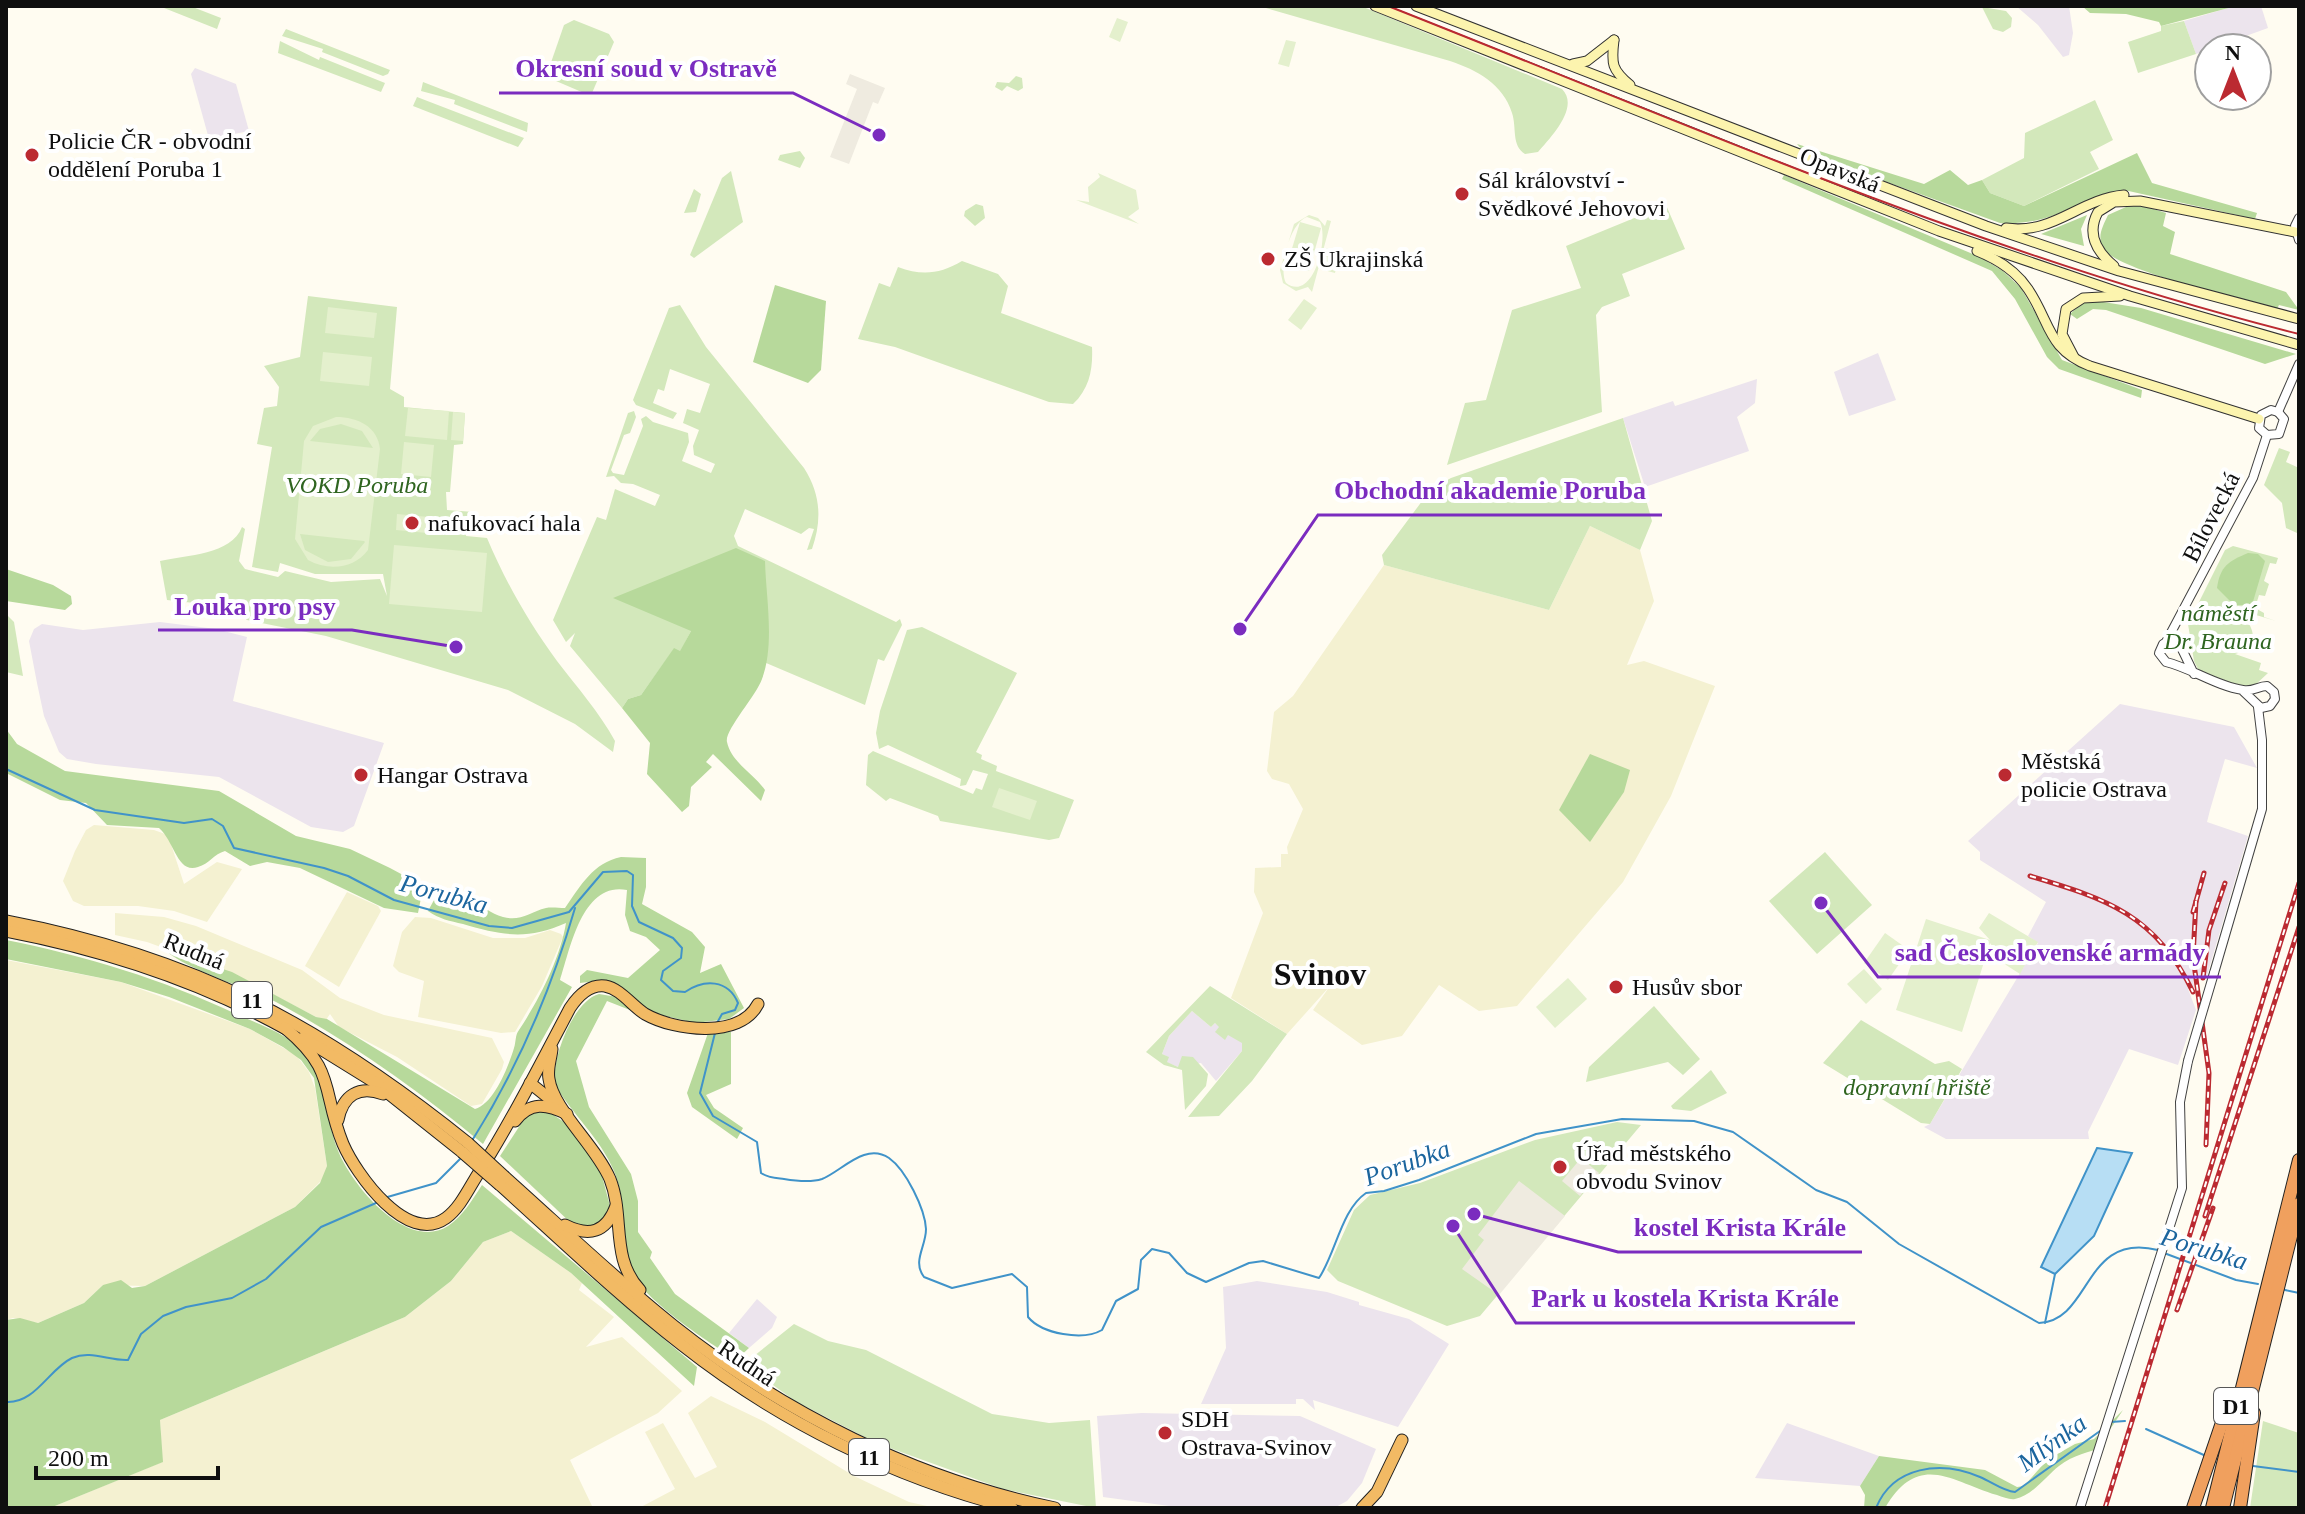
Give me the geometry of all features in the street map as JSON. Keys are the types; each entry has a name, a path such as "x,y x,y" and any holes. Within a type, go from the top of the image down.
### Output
{"highway":[{"name":"Rudná","path":"6,921 104,943 158,960 264,1005 380,1074 465,1147"},
{"name":"Rudná","path":"6,931 55,940 191,983 285,1028 349,1065 465,1147"},
{"path":"285,1028 319,1063 344,1146 369,1185 398,1213 418,1223 438,1222 452,1213 493,1149 574,1002 597,986 615,989 656,1019 706,1027 729,1025 749,1017 758,1004"},
{"path":"553,1040 549,1080 567,1114 603,1164 616,1206 619,1250 627,1273 673,1325"},
{"path":"530,1083 567,1114"},
{"path":"338,1124 342,1105 355,1092 370,1090 398,1101"},
{"path":"493,1149 528,1108 545,1106 567,1114"},
{"name":"11","path":"465,1147 503,1181"},
{"name":"D1","path":"2223,1508 2299,1160"},
{"name":"Rudná","path":"503,1181 552,1218 709,1358"},
{"name":"Rudná","path":"503,1181 642,1312 786,1415 864,1455 925,1481 1012,1508"},
{"name":"D1","path":"2275,1268 2299,1204"},
{"path":"552,1218 579,1232 593,1232 606,1226 616,1206"},
{"path":"2193,1508 2266,1306"},
{"path":"2240,1508 2257,1394 2271,1331 2266,1306"},
{"name":"D1","path":"2212,1508 2266,1306"},
{"name":"Rudná","path":"741,1380 825,1425 900,1460 963,1483 1055,1508"},
{"path":"1362,1508 1377,1492 1402,1440"}],"main road":[{"name":"Opavská","path":"1375,6 1939,231 2130,296 2299,345"},
{"name":"Opavská","path":"1416,6 1986,226 2119,271 2299,319"},
{"path":"1565,63 1587,61 1614,40 1611,64 1614,72 1636,90"},
{"path":"1986,226 2037,229 2122,195 2146,197 2181,209"},
{"path":"2119,271 2095,244 2093,227 2098,212 2110,204 2130,200 2297,236"},
{"path":"1939,231 1991,257 2016,275 2030,292 2057,346 2076,359 2259,419"},
{"path":"2076,359 2062,337 2061,323 2066,309 2087,298 2130,296"}],"street":[{"path":"2297,236 2299,218"},
{"path":"2278,412 2299,364"},
{"path":"2267,411 2278,412 2284,419 2283,428 2279,434 2267,435 2259,428 2259,419 2267,411"},
{"name":"Bílovecká","path":"2166,642 2183,615 2258,467 2267,435"},
{"path":"2174,663 2182,651 2183,615"},
{"path":"2194,674 2174,641 2166,642 2160,649 2160,656 2166,662 2174,663 2194,674 2242,690 2255,690 2263,686 2273,690 2275,699 2268,707 2262,732"},
{"path":"2242,690 2256,704 2268,707"},
{"path":"2080,1508 2182,1188 2180,1102 2188,1061 2262,809 2262,732 2255,690"}],"shaded area":[{"path":"2016,6 2069,6 2073,33 2069,55 2063,57 2038,25"},
{"path":"2235,6 2261,6 2268,28 2257,32 2193,32 2193,46 2184,21"},
{"path":"195,68 236,84 249,131 209,139 191,74"},
{"path":"850,74 885,88 878,104 873,102 849,164 830,157 857,89 846,84"},
{"path":"1878,353 1896,400 1849,416 1834,372"},
{"path":"1757,379 1755,403 1737,417 1749,451 1645,487 1623,418 1673,401 1675,406"},
{"path":"1590,526 1640,550 1654,601 1627,665 1644,661 1715,686 1671,796 1623,882 1517,1006 1479,1011 1439,985 1402,1036 1362,1045 1313,1010 1330,986 1287,1034 1231,998 1263,913 1254,892 1255,868 1281,867 1281,854 1288,854 1287,847 1303,809 1289,784 1272,779 1267,771 1274,712 1293,696 1384,565 1549,610"},
{"path":"160,622 216,629 247,637 233,701 384,743 354,826 343,832 311,827 219,777 96,764 67,759 59,752 44,716 37,683 29,641 34,629 42,624 83,630"},
{"path":"2120,704 2234,727 2257,768 2225,759 2210,810 2207,822 2248,836 2206,979 2193,976 2194,987 2188,989 2196,1010 2178,1065 2129,1049 2088,1132 2089,1139 1946,1139 1924,1127 1930,1124 2038,943 2028,936 2046,902 1980,860 1980,852 1968,841"},
{"path":"94,825 154,830 168,835 184,884 217,862 242,869 207,922 174,911 138,906 84,906 73,901 63,881 86,830"},
{"path":"347,892 378,906 381,911 339,987 305,966"},
{"path":"115,913 164,917 196,926 302,970 340,998 384,1015 492,1038 504,1062 502,1069 482,1104 471,1106 397,1057 339,1027 330,1014 326,1020 316,1017 232,973 147,942 115,935"},
{"path":"415,917 431,918 493,938 525,938 550,930 561,934 563,937 542,986 515,1032 501,1033 418,1017 424,981 399,972 393,966 402,932"},
{"path":"6,960 121,982 250,1029 296,1055 309,1072 315,1088 327,1166 325,1177 295,1207 145,1286 103,1285 84,1303 38,1323 13,1318 6,1320"},
{"path":"1192,1011 1211,1027 1215,1023 1220,1027 1216,1031 1225,1039 1228,1034 1243,1043 1242,1051 1216,1081 1201,1063 1178,1067 1166,1062 1168,1057 1162,1054 1169,1036"},
{"path":"1581,1158 1599,1173 1580,1196 1562,1181"},
{"path":"1519,1181 1565,1216 1499,1295 1462,1269 1484,1240 1478,1235"},
{"path":"511,1231 571,1273 582,1283 579,1290 614,1317 586,1347 622,1337 682,1391 658,1413 570,1460 593,1508 50,1508 162,1462 160,1420 405,1317 451,1281 483,1242"},
{"path":"1257,1281 1327,1292 1359,1302 1359,1305 1409,1319 1449,1344 1398,1427 1313,1400 1315,1410 1303,1399 1296,1399 1296,1404 1201,1404 1226,1348 1223,1287"},
{"path":"757,1299 777,1317 772,1328 749,1348 729,1333"},
{"path":"711,1396 765,1422 854,1476 909,1502 936,1508 639,1508 675,1489 645,1432 663,1423 695,1478 717,1467 688,1413"},
{"path":"1142,1413 1300,1416 1376,1449 1362,1483 1347,1501 1334,1508 1184,1508 1103,1497 1097,1416"},
{"path":"1787,1423 1879,1456 1860,1486 1755,1478"}],"green space":[{"path":"159,6 190,6 221,18 217,29"},
{"path":"1259,6 1361,6 1562,89 1567,96 1566,113 1538,152 1525,154 1516,141 1508,103 1496,86 1479,74 1450,61"},
{"path":"2082,6 2236,6 2161,26 2159,22 2126,14 2090,13"},
{"path":"1982,7 2006,11 2012,18 2011,27 2003,32 1993,29"},
{"path":"1117,18 1128,22 1120,42 1109,37"},
{"path":"574,20 609,34 614,42 592,93 584,93 549,78 547,74 564,25"},
{"path":"2184,21 2193,55 2138,73 2128,42 2161,31 2161,26"},
{"path":"286,29 390,70 383,76 322,52 323,49 282,36"},
{"path":"1286,40 1296,42 1289,67 1278,64"},
{"path":"280,41 319,60 320,57 385,83 381,92 278,53"},
{"path":"1016,76 1022,78 1023,88 1018,91 1007,86 1002,91 995,87 997,82 1009,83"},
{"path":"423,82 528,123 527,132 454,104 455,100 421,91"},
{"path":"417,97 524,138 518,147 413,106"},
{"path":"2095,100 2113,140 2090,152 2099,169 2024,206 1990,193 1982,180 2024,158 2025,133"},
{"path":"1797,144 1924,184 1950,170 1968,185 1982,180 1990,193 2024,206 2137,153 2152,183 2257,213 2255,219 2124,190 2035,221 2000,223 1804,152"},
{"path":"800,151 805,158 800,168 778,160 780,155"},
{"path":"731,171 743,222 694,258 690,255 722,178"},
{"path":"1098,173 1136,190 1139,209 1128,217 1139,224 1076,200 1089,202 1088,187 1100,177"},
{"path":"1784,175 1980,257 2003,271 2021,288 2062,360 2142,390 2141,398 2059,369 2047,357 2015,299 1992,271 1782,179"},
{"path":"694,189 701,194 696,212 684,213"},
{"path":"2135,203 2166,213 2163,226 2175,232 2170,254 2286,292 2299,310 2279,305 2277,309 2213,292 2156,275 2114,257 2102,245 2102,227 2108,215"},
{"path":"976,204 983,206 985,218 975,226 964,216 965,211"},
{"path":"1666,205 1685,249 1622,274 1630,296 1602,307 1596,315 1602,412 1447,465 1465,403 1486,400 1512,310 1581,288 1566,246"},
{"path":"1309,215 1318,218 1325,226 1327,220 1331,221 1312,292 1308,287 1296,291 1283,283 1280,270 1294,224","holes":["1307,217 1320,222 1322,242 1311,277 1296,287 1286,283 1285,257 1295,228"]},
{"path":"2087,215 2081,229 2084,246 2041,234"},
{"path":"1300,222 1321,228 1309,271 1287,265"},
{"path":"1326,248 1340,251 1335,273 1320,269"},
{"path":"962,261 998,274 1008,286 1001,313 1092,347 1089,377 1073,404 1049,402 895,347 858,339 879,283 890,287 898,267 931,272"},
{"path":"775,285 826,301 821,370 808,383 753,362"},
{"name":"VOKD Poruba","path":"308,296 397,307 390,389 404,397 404,407 465,413 463,444 454,445 450,492 446,492 447,510 474,512 472,526 467,526 466,536 487,538 537,632 609,730 615,741 613,752 575,724 508,690 326,636 247,620 231,607 167,600 160,561 218,548 236,536 242,527 245,529 239,561 245,569 278,577 285,571 331,582 380,579 387,596 383,574 315,574 280,563 278,572 252,567 272,447 257,444 264,408 277,406 279,387 264,366 300,357"},
{"path":"1304,299 1317,308 1301,330 1288,320"},
{"path":"2097,301 2141,308 2296,354 2265,364 2106,310 2093,309 2077,319 2070,314 2082,303"},
{"path":"680,305 706,347 804,468 817,498 818,518 812,549 807,550 814,529 809,528 801,534 745,509 734,536 738,546 896,622 900,619 902,625 884,661 878,659 865,705 691,631 680,652 674,649 641,695 628,699 622,708 570,646 575,633 566,642 553,620 597,517 606,520 615,489 655,506 660,495 633,484 621,483 614,476 606,477 628,413 634,411 636,417 630,433 624,435 611,470 613,473 624,475 643,426 641,419 646,416 653,422 688,433 689,442 682,461 711,473 715,464 694,455 693,446 699,430 683,423 687,409 700,413 710,384 670,369 664,391 658,389 653,403 677,413 673,419 636,405 633,400 669,308"},
{"path":"328,307 377,313 374,338 325,333"},
{"path":"323,352 372,357 369,386 320,381"},
{"path":"408,408 449,411 447,440 405,436"},
{"path":"453,412 465,413 463,441 451,440"},
{"path":"336,417 359,421 371,429 380,449 368,550 356,561 340,566 324,566 308,560 295,539 304,441 313,426","holes":["341,424 362,431 373,448 310,441 320,429","300,534 364,541 365,542 351,559 328,562 305,550"]},
{"path":"1623,418 1652,521 1640,550 1590,526 1549,610 1384,565 1382,555 1431,489 1451,478"},
{"path":"404,442 434,445 431,477 401,474"},
{"path":"2279,448 2290,452 2286,462 2299,468 2297,533 2286,528 2282,503 2264,485"},
{"name":"nafukovací hala","path":"397,514 429,517 427,533 396,530"},
{"path":"394,545 487,553 482,612 389,604"},
{"name":"náměstí Dr. Brauna","path":"2233,546 2278,558 2276,564 2270,563 2264,581 2269,584 2265,596 2259,595 2255,608 2264,613 2264,617 2276,621 2256,615 2247,621 2252,641 2246,649 2235,654 2261,663 2259,670 2268,673 2254,686 2243,687 2199,671 2194,661 2188,624 2225,550"},
{"path":"736,548 765,561 769,636 762,679 730,730 727,742 738,762 765,790 761,801 713,754 706,762 712,767 691,787 689,806 682,812 647,774 650,743 622,708 628,699 641,695 674,648 680,651 691,631 613,598"},
{"path":"2248,553 2258,554 2265,561 2252,605 2234,605 2217,588 2218,581 2226,565"},
{"path":"6,569 53,585 71,596 72,604 65,610 6,601"},
{"path":"6,614 14,622 23,676 6,672"},
{"path":"922,627 1017,673 976,752 982,755 981,759 997,766 996,771 1074,800 1059,838 1049,840 940,821 938,816 890,798 886,801 866,785 868,755 873,751 973,794 976,788 982,790 988,774 973,770 966,785 960,786 961,779 888,745 879,749 876,733 880,711 907,630"},
{"path":"6,729 17,744 65,771 219,791 296,836 350,849 416,882 422,893 418,913 384,908 300,868 267,862 250,866 225,851 202,866 185,866 159,828 107,825 86,803 60,800 6,773"},
{"path":"1590,754 1630,770 1624,792 1590,842 1559,810"},
{"path":"999,788 1037,801 1030,820 992,807"},
{"path":"1825,852 1872,905 1817,954 1769,901"},
{"path":"621,857 646,858 646,887 642,904 692,932 705,947 700,973 721,964 744,1008 729,1019 695,1023 653,1013 596,981 580,983 580,976 587,970 628,978 660,950 646,937 630,931 625,915 627,890 612,890 599,896 580,920 560,980 572,987 483,1144 409,1086 331,1033 276,1002 202,971 165,950 232,972 316,1017 327,1019 475,1109 488,1100 504,1073 518,1032 554,965 566,923 527,934 478,928 428,911 439,891 460,893 503,917 520,917 546,908 565,908 595,870"},
{"path":"1989,913 2038,942 2020,974 2006,965 1990,943 1962,1032 1896,1010 1926,919 1990,940 1979,928"},
{"path":"1885,933 1909,950 1888,980 1864,963"},
{"path":"6,940 65,953 152,979 267,1027 288,1039 307,1055 315,1067 334,1139 346,1167 383,1212 416,1230 432,1232 448,1226 458,1217 482,1185 697,1367 694,1386 571,1273 511,1231 483,1242 451,1281 405,1317 160,1420 163,1462 50,1508 6,1508 6,1320 20,1318 38,1323 84,1303 103,1285 121,1280 132,1288 145,1286 295,1207 320,1183 327,1166 314,1078 301,1060 283,1047 250,1029 169,997 121,982 6,959"},
{"path":"1864,969 1882,989 1866,1004 1847,984"},
{"path":"1568,978 1587,999 1555,1028 1536,1007"},
{"path":"1210,986 1287,1034 1252,1081 1219,1116 1188,1117 1242,1051 1242,1043 1228,1035 1225,1040 1215,1032 1219,1027 1215,1023 1211,1027 1192,1011 1169,1036 1162,1054 1169,1057 1167,1062 1178,1067 1182,1056 1193,1057 1208,1074 1206,1086 1185,1110 1182,1070 1164,1065 1146,1052"},
{"path":"599,994 617,997 635,1012 607,1001 576,1061 589,1107 631,1174 638,1201 638,1232 652,1252 650,1258 675,1294 749,1348 736,1360 674,1317 643,1289 633,1275 627,1262 621,1194 614,1171 555,1085 557,1061 566,1032 581,1008"},
{"path":"1654,1006 1700,1059 1683,1075 1668,1062 1586,1082 1589,1067"},
{"name":"dopravní hřiště","path":"1861,1020 1935,1064 1949,1061 1962,1069 1930,1124 1921,1123 1823,1063"},
{"path":"731,1032 731,1084 706,1095 714,1108 743,1128 737,1139 692,1107 687,1093 708,1033"},
{"path":"1711,1070 1727,1093 1691,1111 1673,1109 1671,1106"},
{"path":"546,1110 570,1126 601,1172 610,1213 599,1227 573,1225 500,1156 528,1113"},
{"path":"1617,1122 1641,1125 1480,1316 1447,1326 1338,1281 1327,1270 1354,1210 1370,1195 1420,1183 1535,1140"},
{"path":"794,1324 828,1341 866,1350 992,1414 1049,1423 1090,1420 1096,1508 1003,1489 876,1443 795,1401 744,1364"},
{"path":"2123,1410 2105,1437 2105,1447 2064,1462 2021,1497 2009,1499 1951,1478 1924,1475 1898,1490 1885,1508 1864,1508 1865,1495 1860,1486 1879,1456 1985,1470 2017,1487 2024,1486 2047,1460 2075,1444 2094,1439"},
{"path":"2263,1421 2299,1433 2299,1508 2250,1508"}],"water":[{"path":"2097,1148 2132,1153 2094,1236 2055,1274 2041,1267"}],"waterway":[{"name":"Porubka","path":"6,769 95,810 184,823 212,819 223,826 234,848 324,868 348,876 394,900 489,926 512,928 569,912 603,872 627,871 633,875 632,906 639,922 673,938 682,948 681,958 663,971 661,980 673,991 685,992 707,983 722,986 734,995 738,1003 735,1010 722,1014 717,1023"},
{"path":"473,1139 532,1027 556,968 575,908"},
{"name":"Porubka","path":"715,1033 700,1093 713,1116 757,1142 761,1173 775,1178 813,1181 871,1153 889,1158 908,1180 922,1211 926,1229 919,1265 924,1277 952,1288 1012,1274 1027,1287 1028,1317 1043,1328 1063,1334 1084,1335 1102,1330 1116,1301 1138,1289 1141,1260 1152,1249 1169,1253 1187,1273 1206,1282 1249,1263 1263,1261 1319,1278 1350,1210 1366,1193 1419,1180 1536,1134 1622,1119 1694,1121 1733,1132 1816,1190 1847,1202 1899,1244 2039,1323 2056,1319 2069,1308 2101,1264 2115,1253 2134,1248 2158,1250"},
{"path":"384,1198 436,1183 461,1158"},
{"path":"6,1402 25,1398 72,1358 93,1355 128,1360 141,1334 163,1316 186,1307 232,1298 266,1279 321,1227 376,1203"},
{"name":"Porubka","path":"2164,1253 2236,1280 2258,1284"},
{"path":"2045,1323 2055,1274"},
{"name":"Porubka","path":"2285,1290 2299,1293"},
{"name":"Mlýnka","path":"2111,1422 2125,1421"},
{"name":"Mlýnka","path":"2146,1429 2206,1456"},
{"name":"Mlýnka","path":"1876,1508 1894,1483 1906,1475 1934,1468 1965,1472 2015,1492 2100,1431"},
{"name":"Mlýnka","path":"2253,1466 2299,1472"}],"tram line":[{"path":"1388,6 1952,227 2182,302 2299,334"}],"railway":[{"path":"2193,912 2204,873"},
{"path":"2030,876 2083,893 2126,914 2163,945 2193,992"},
{"path":"2203,978 2209,930 2225,883"},
{"path":"2105,1508 2299,883"},
{"path":"2196,901 2193,957 2209,1073 2206,1145"},
{"path":"2205,1216 2299,927"},
{"path":"2177,1310 2213,1208"}],"place":[{"name":"Okresní soud v Ostravě","path":"879,135"},
{"name":"Policie ČR - obvodní oddělení Poruba 1","path":"32,155"},
{"name":"Sál království - Svědkové Jehovovi","path":"1462,194"},
{"name":"ZŠ Ukrajinská","path":"1268,259"},
{"name":"nafukovací hala","path":"412,523"},
{"name":"Obchodní akademie Poruba","path":"1240,629"},
{"name":"Louka pro psy","path":"456,647"},
{"name":"Hangar Ostrava","path":"361,775"},
{"name":"Městská policie Ostrava","path":"2005,775"},
{"name":"sad Československé armády","path":"1821,903"},
{"name":"Husův sbor","path":"1616,987"},
{"name":"Úřad městského obvodu Svinov","path":"1560,1167"},
{"name":"kostel Krista Krále","path":"1474,1214"},
{"name":"Park u kostela Krista Krále","path":"1453,1226"},
{"name":"SDH Ostrava-Svinov","path":"1165,1433"}],"district":[{"name":"Svinov","path":"1320,974"}]}
